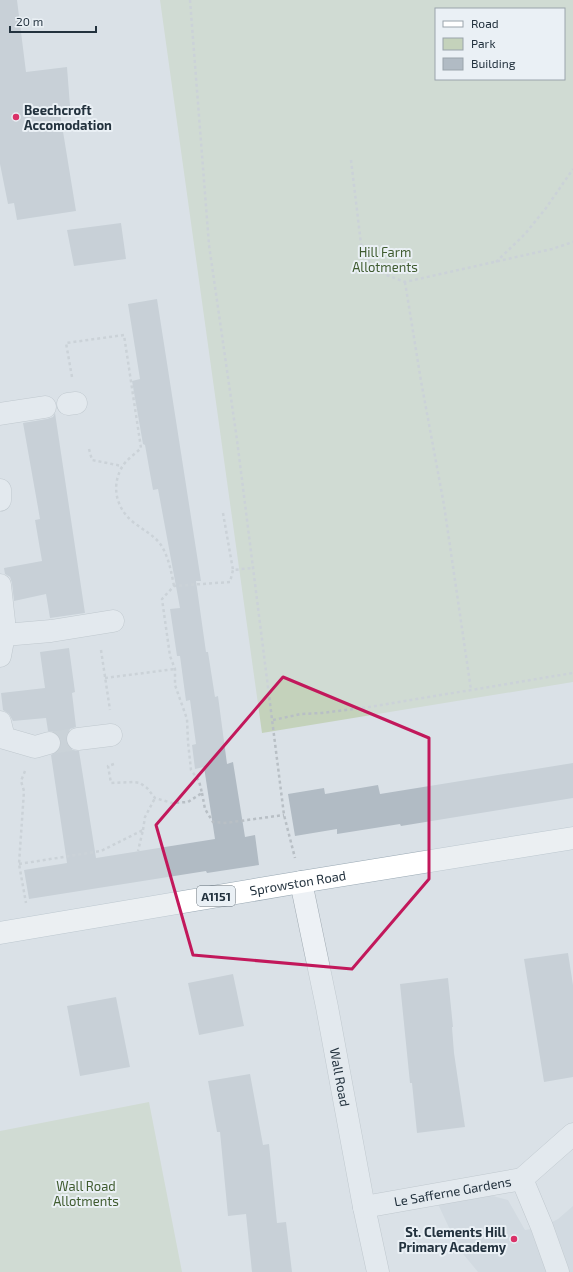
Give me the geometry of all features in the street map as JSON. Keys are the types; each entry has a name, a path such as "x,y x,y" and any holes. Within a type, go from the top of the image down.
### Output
{"main road":[{"name":"Sprowston Road","path":"0,933 573,838"}],"street":[{"path":"0,414 45,407"},
{"path":"0,490 0,500"},
{"path":"0,585 2,633 51,631 105,622"},
{"path":"78,740 111,724"},
{"path":"2,730 35,747 49,743"},
{"name":"Wall Road","path":"301,882 327,1007 364,1207 378,1272"},
{"name":"Le Safferne Gardens","path":"364,1207 522,1179 573,1134"},
{"path":"522,1179 542,1227 558,1272"}],"path":[{"path":"190,0 209,245 237,440 284,815 301,882"},
{"path":"351,160 361,244 369,261 384,274 405,282 552,249 573,242"},
{"path":"495,262 525,234 546,208 573,169"},
{"path":"405,282 421,382 444,505 471,690"},
{"path":"72,380 66,343 124,335 141,448 122,466 117,479 116,496 121,507 132,521 147,531 160,544 168,558 174,586"},
{"path":"88,448 92,460 122,466"},
{"path":"223,513 233,570 230,582 174,586 162,599 170,656 175,668 175,685 187,719 191,770 199,781 205,809 213,822 225,823 284,815"},
{"path":"233,570 252,568"},
{"path":"105,622 105,678 111,724"},
{"path":"105,678 175,668"},
{"path":"273,720 301,714 369,707 573,672"},
{"path":"114,764 108,766 111,784 140,782 155,798 172,803 188,802 202,793"},
{"path":"24,791 19,864 31,927"},
{"path":"138,851 145,817 155,798"},
{"path":"19,864 102,851 143,830"}],"highlighted area":[{"path":"283,677 429,738 429,879 352,969 193,955 156,825"}],"shaded area":[{"name":"St. Clements Hill Primary Academy","path":"489,1195 508,1200 525,1230 542,1227 558,1219 573,1206 573,1272 478,1272 459,1249 437,1202"}],"green space":[{"name":"Hill Farm Allotments","path":"160,0 573,0 573,682 262,733"},
{"name":"Wall Road Allotments","path":"149,1102 182,1272 0,1272 0,1131"}],"building":[{"name":"Beechcroft Accomodation","path":"0,0 17,0 26,72 67,67 70,106 59,107 76,211 17,220 14,203 8,204 0,164"},
{"path":"121,223 126,259 74,266 67,230"},
{"path":"157,299 201,581 196,581 206,652 208,652 215,697 218,696 227,764 233,762 245,837 255,835 259,865 207,873 206,871 29,899 24,870 67,863 51,755 58,751 61,746 61,740 57,734 52,731 48,731 46,718 13,721 9,714 3,710 1,693 45,688 40,652 69,648 75,692 72,693 76,727 70,729 66,740 68,747 79,751 96,858 215,839 204,767 195,769 192,745 196,744 190,700 186,701 180,656 177,656 170,609 180,608 158,489 153,490 132,381 140,379 128,304"},
{"path":"55,413 85,613 50,618 46,594 14,601 12,583 10,577 5,574 4,568 42,561 35,520 40,519 23,423 47,419 53,417"},
{"path":"573,763 573,798 401,826 400,824 337,834 337,829 295,836 288,794 324,788 325,794 378,785 380,794"},
{"path":"568,953 573,985 573,1077 544,1082 524,959"},
{"path":"233,974 244,1026 199,1035 188,983"},
{"path":"448,978 454,1053 465,1127 417,1133 412,1083 410,1083 400,984"},
{"path":"116,997 130,1067 80,1076 67,1006"},
{"path":"250,1074 263,1145 269,1144 277,1223 286,1222 292,1272 252,1272 246,1214 228,1216 220,1132 217,1132 208,1081"}],"tunnel":[{"path":"49,743 78,739"}],"place":[{"name":"Beechcroft Accomodation","path":"16,117"},
{"name":"St. Clements Hill Primary Academy","path":"514,1239"}]}
